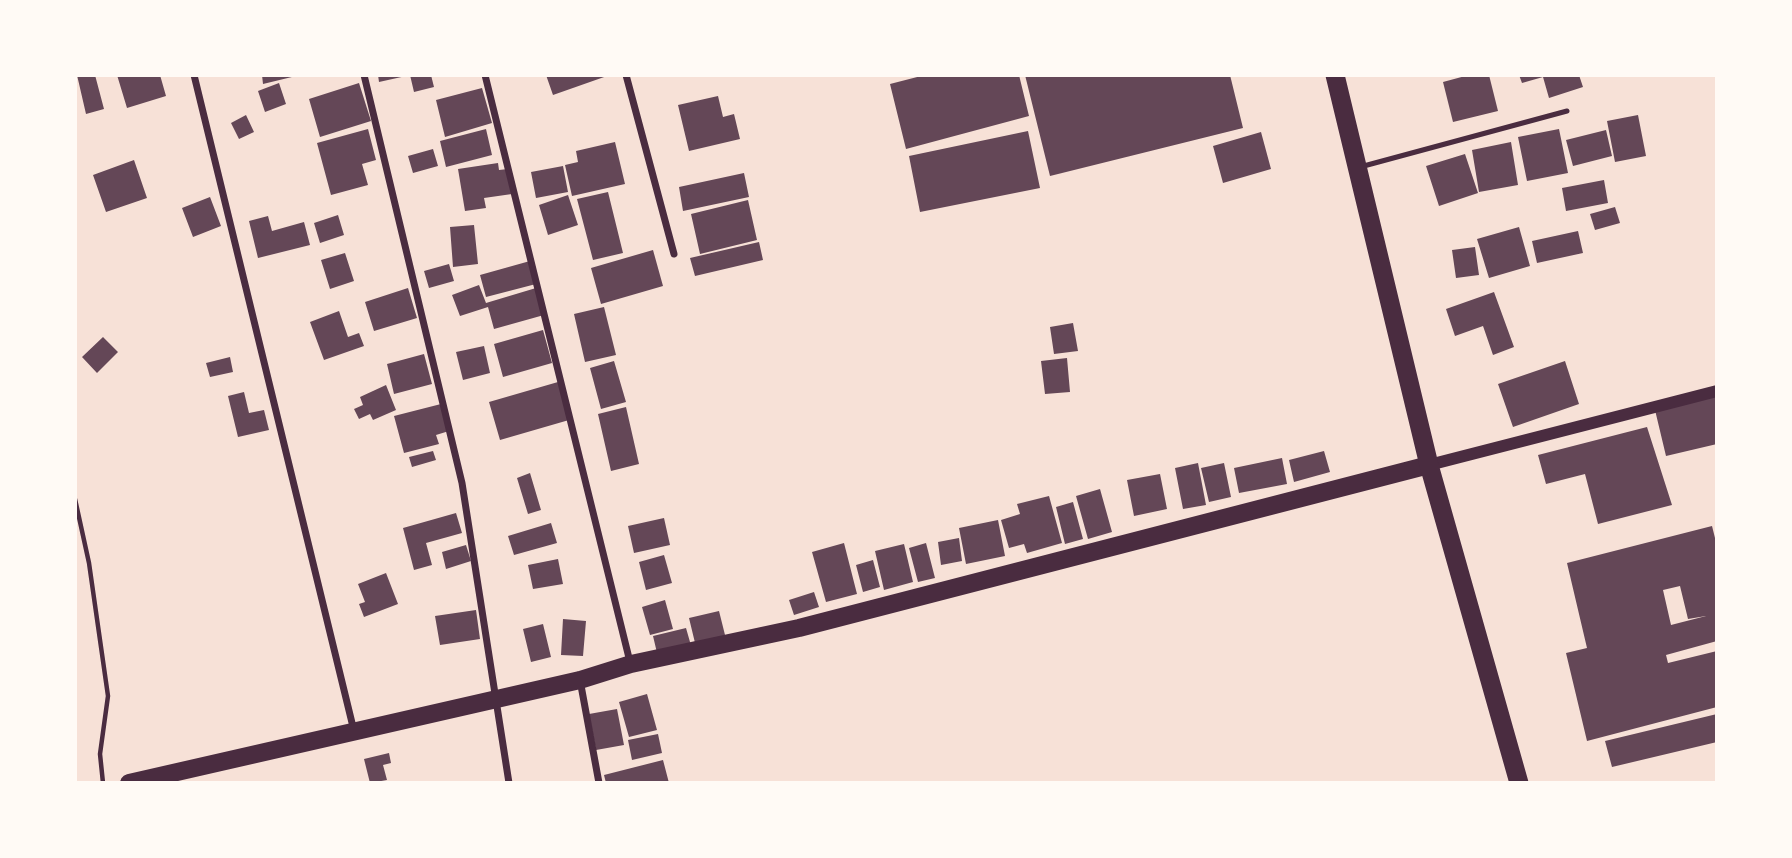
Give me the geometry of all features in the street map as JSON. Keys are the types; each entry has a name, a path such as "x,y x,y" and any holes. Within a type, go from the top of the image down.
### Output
{"highway":[{"path":"1335,75 1429,465 1520,783"}],"main road":[{"path":"129,783 580,680 631,664 799,628 1429,465"}],"street":[{"path":"194,75 354,732"},
{"path":"364,75 462,483 509,783"},
{"path":"485,75 631,664"},
{"path":"626,75 674,254"},
{"path":"1429,465 1717,391"},
{"path":"580,680 600,783"}],"lane":[{"path":"1357,168 1567,111"}],"path":[{"path":"75,499 89,563 108,696 100,754 103,783"}],"building":[{"path":"77,75 95,75 104,109 86,114"},
{"path":"117,75 160,75 166,96 127,108"},
{"path":"262,75 296,75 296,76 263,84"},
{"path":"378,75 406,75 406,76 379,82"},
{"path":"410,75 431,75 434,87 414,92"},
{"path":"546,75 607,75 607,76 553,95"},
{"path":"925,75 1019,75 1029,116 906,149 890,84"},
{"path":"1025,75 1230,75 1243,128 1050,176"},
{"path":"1469,75 1489,75 1498,111 1453,122 1443,82"},
{"path":"1519,75 1579,75 1583,87 1549,98 1543,77 1522,83"},
{"path":"279,83 286,104 265,112 258,91"},
{"path":"359,83 371,121 320,137 309,99"},
{"path":"482,88 492,123 445,137 436,100"},
{"path":"718,96 723,117 734,114 740,139 689,151 678,105"},
{"path":"246,115 254,132 239,139 231,123"},
{"path":"1638,115 1646,156 1615,162 1607,121"},
{"path":"368,129 376,160 362,164 368,185 331,195 317,143"},
{"path":"486,129 492,155 446,167 440,141"},
{"path":"1559,129 1568,173 1527,181 1518,137"},
{"path":"1606,130 1612,156 1573,166 1566,140"},
{"path":"1028,131 1040,188 920,212 909,156"},
{"path":"1261,132 1271,169 1223,183 1213,146"},
{"path":"615,142 625,184 572,196 565,165 578,162 576,151"},
{"path":"1511,142 1518,185 1479,192 1472,150"},
{"path":"433,149 438,166 413,173 408,156"},
{"path":"1465,154 1478,193 1439,206 1426,166"},
{"path":"134,160 147,198 106,212 93,175"},
{"path":"498,163 499,170 508,169 512,194 484,198 486,208 465,211 458,169"},
{"path":"563,166 568,192 536,198 531,172"},
{"path":"744,173 749,197 683,211 679,187"},
{"path":"1604,180 1608,203 1566,211 1562,188"},
{"path":"608,192 623,253 593,260 577,199"},
{"path":"568,195 578,225 548,235 539,205"},
{"path":"210,197 221,226 193,237 182,208"},
{"path":"748,200 757,240 700,254 691,214"},
{"path":"1615,207 1620,223 1595,230 1590,214"},
{"path":"338,215 344,235 320,243 314,223"},
{"path":"268,216 272,231 304,222 310,245 258,258 249,221"},
{"path":"474,225 478,264 453,267 450,227"},
{"path":"1519,227 1530,266 1489,278 1477,239"},
{"path":"1578,231 1583,253 1537,263 1532,241"},
{"path":"759,242 763,260 695,276 690,258"},
{"path":"1475,247 1479,275 1456,278 1452,250"},
{"path":"653,250 663,286 601,304 591,268"},
{"path":"345,253 354,281 330,289 321,260"},
{"path":"530,261 536,284 486,297 480,275"},
{"path":"449,264 454,281 429,288 424,271"},
{"path":"479,285 486,303 536,288 544,315 494,329 488,307 460,316 452,295"},
{"path":"408,288 417,318 374,331 365,302"},
{"path":"1494,292 1514,347 1493,355 1483,326 1455,336 1446,309"},
{"path":"604,307 616,355 585,362 574,314"},
{"path":"339,311 348,337 359,333 364,346 324,360 310,322"},
{"path":"1073,323 1078,351 1054,354 1050,327"},
{"path":"543,330 552,363 503,377 494,344"},
{"path":"103,337 118,352 97,373 82,357"},
{"path":"484,346 490,373 463,380 456,352"},
{"path":"424,354 432,384 394,394 387,364"},
{"path":"230,357 233,372 210,377 206,363"},
{"path":"1067,358 1070,392 1045,394 1041,361"},
{"path":"614,361 626,402 601,409 590,368"},
{"path":"1565,361 1579,404 1513,427 1498,384"},
{"path":"558,382 569,420 500,440 489,402"},
{"path":"386,385 396,410 373,420 370,414 359,419 354,409 363,405 360,397"},
{"path":"244,392 249,413 264,410 269,430 238,437 228,396"},
{"path":"1717,396 1717,444 1666,456 1655,410"},
{"path":"441,404 449,431 436,435 439,444 404,453 394,416"},
{"path":"626,407 639,464 611,471 598,414"},
{"path":"1647,427 1672,505 1598,524 1585,474 1546,484 1538,455"},
{"path":"433,451 436,460 412,467 409,457"},
{"path":"1324,451 1330,472 1294,482 1289,460"},
{"path":"1282,458 1287,484 1239,493 1234,468"},
{"path":"1198,463 1206,505 1183,509 1175,468"},
{"path":"1224,463 1231,497 1209,502 1201,468"},
{"path":"530,473 541,510 528,514 517,478"},
{"path":"1160,474 1167,509 1134,516 1127,480"},
{"path":"1100,489 1112,532 1088,539 1076,496"},
{"path":"1049,496 1062,543 1027,553 1024,544 1009,548 1001,520 1020,514 1017,504"},
{"path":"1073,502 1083,539 1065,544 1056,507"},
{"path":"456,513 462,533 426,543 432,565 414,570 403,528"},
{"path":"664,518 670,545 634,553 628,526"},
{"path":"998,520 1005,556 966,564 959,528"},
{"path":"551,523 557,543 514,555 508,536"},
{"path":"1712,526 1717,546 1717,641 1666,655 1668,663 1717,651 1717,707 1587,741 1566,653 1587,648 1567,563","holes":["1680,586 1688,619 1706,616 1671,625 1663,590"]},
{"path":"959,538 962,561 941,565 938,542"},
{"path":"844,543 857,594 826,602 812,552"},
{"path":"926,543 935,578 918,582 909,548"},
{"path":"904,544 913,582 884,590 875,551"},
{"path":"466,545 471,561 446,569 442,552"},
{"path":"664,555 672,583 646,590 639,562"},
{"path":"558,559 563,584 533,589 528,565"},
{"path":"873,560 880,587 863,592 856,565"},
{"path":"386,573 398,604 364,617 359,604 365,602 358,584"},
{"path":"814,592 819,607 794,615 789,600"},
{"path":"665,600 673,629 650,635 642,607"},
{"path":"476,610 480,639 440,645 435,616"},
{"path":"719,611 726,639 696,647 689,618"},
{"path":"563,619 586,621 583,656 561,655"},
{"path":"543,624 551,657 531,662 523,629"},
{"path":"686,628 692,649 658,657 653,636"},
{"path":"647,694 657,730 629,737 619,702"},
{"path":"617,709 624,745 596,750 589,714"},
{"path":"1717,714 1717,742 1612,767 1605,741"},
{"path":"658,734 662,753 632,760 628,740"},
{"path":"389,753 391,763 383,765 387,780 370,783 364,759"},
{"path":"663,760 669,783 606,783 604,775"}]}
